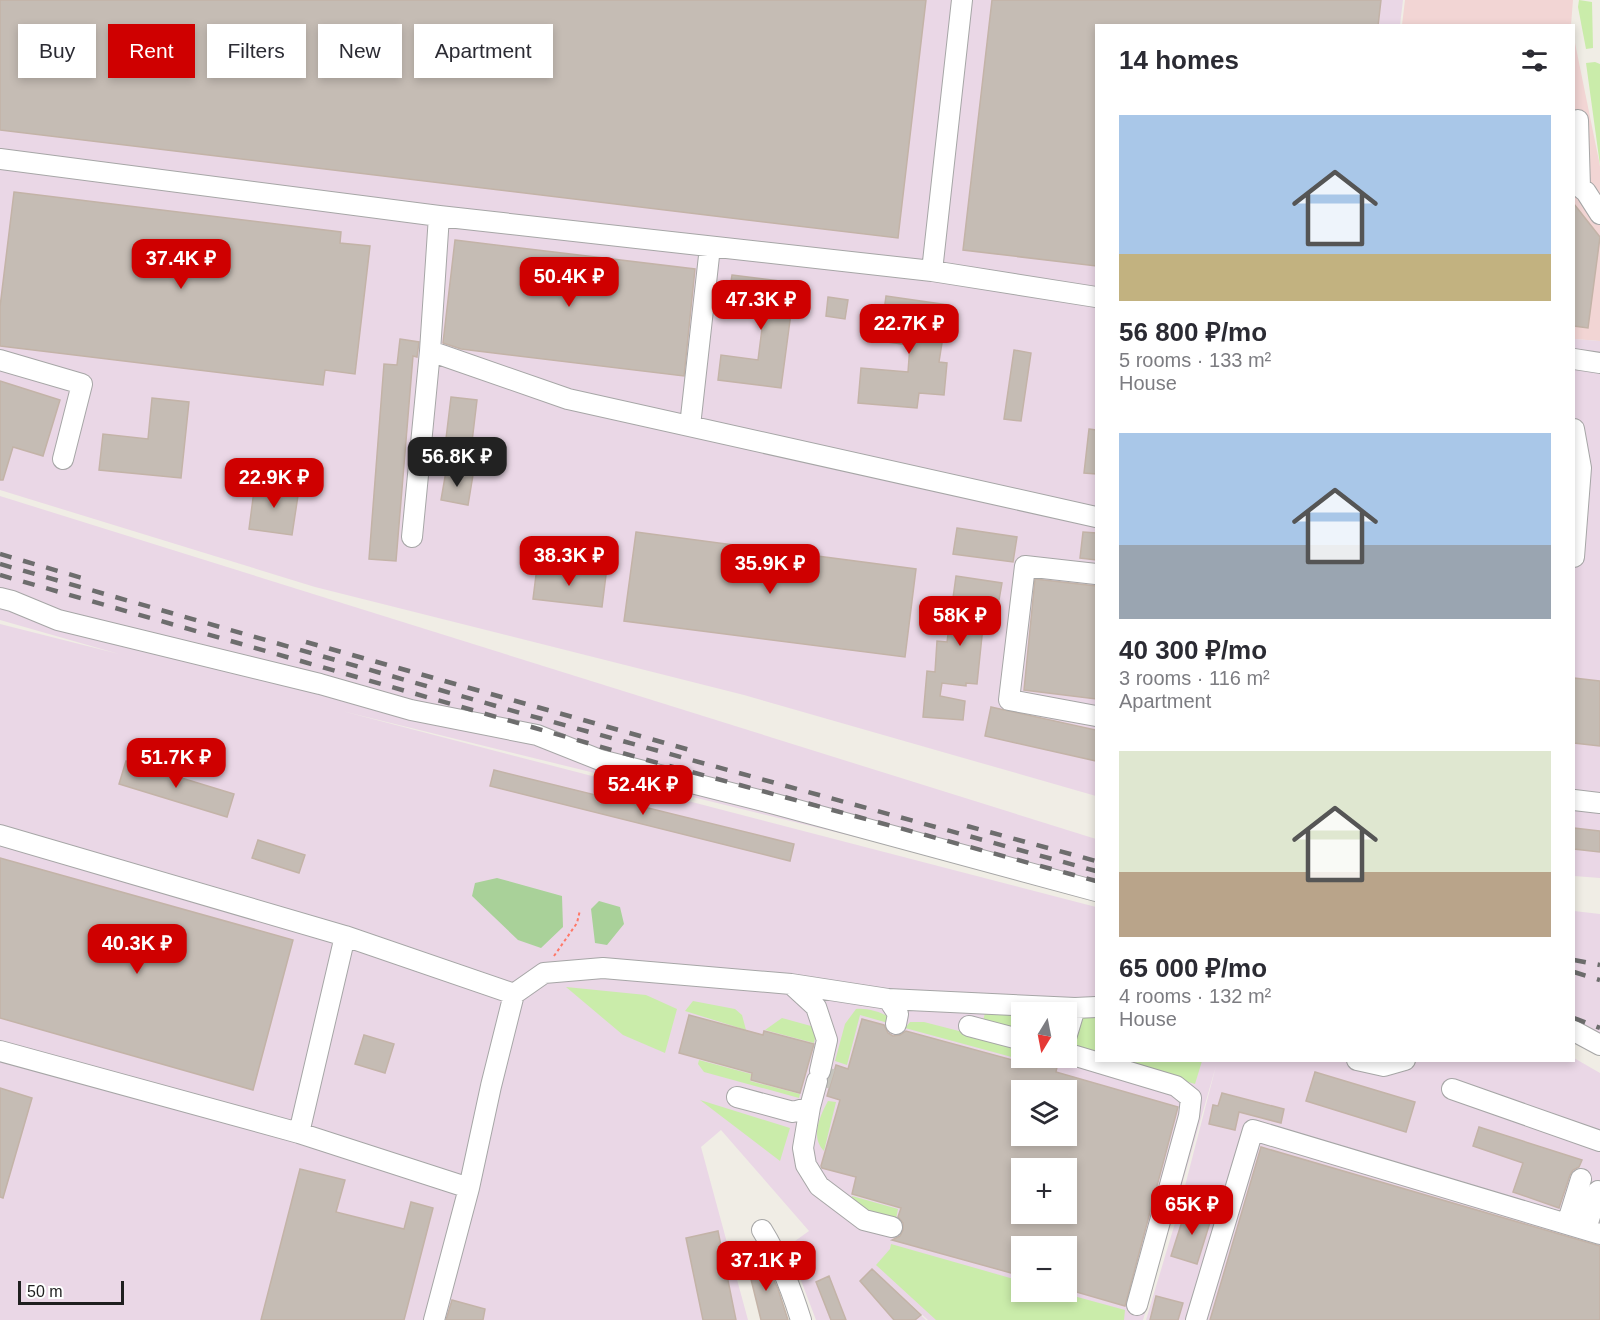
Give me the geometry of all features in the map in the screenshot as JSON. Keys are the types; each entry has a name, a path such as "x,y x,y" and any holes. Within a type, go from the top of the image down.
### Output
{"lane":[{"path":"932,271 962,0"},
{"path":"1578,120 1580,187 1593,186 1600,214"},
{"path":"0,159 438,216 932,271 1095,297"},
{"path":"412,537 430,351 438,216"},
{"path":"690,426 710,247"},
{"path":"430,351 568,399 1095,517"},
{"path":"1575,359 1600,363"},
{"path":"0,360 82,384 63,459"},
{"path":"1575,435 1581,468 1575,544"},
{"path":"1095,574 1025,566 1009,700 1095,716"},
{"path":"4,598 58,620 320,684 411,710 537,735 600,760 775,804 1095,891"},
{"path":"1575,800 1600,803"},
{"path":"0,835 345,936 514,994"},
{"path":"299,1133 345,936"},
{"path":"434,1320 469,1188 514,994 544,973 603,968 791,984 888,999 1011,1005"},
{"path":"791,984 816,1007 827,1040 810,1107 803,1148 806,1165 819,1186 864,1220 892,1227"},
{"path":"888,999 898,1014 896,1024"},
{"path":"1077,1008 1095,1007"},
{"path":"969,1026 1011,1037"},
{"path":"1575,1032 1600,1045"},
{"path":"0,1051 299,1133 469,1188"},
{"path":"1077,1056 1095,1062"},
{"path":"1096,1062 1176,1086 1191,1098 1189,1116 1137,1305"},
{"path":"1367,1062 1384,1066 1398,1062"},
{"path":"1452,1089 1600,1142"},
{"path":"737,1097 793,1112 810,1107"},
{"path":"1196,1320 1253,1130 1584,1229"},
{"path":"1581,1179 1584,1229"},
{"path":"1584,1229 1598,1191"},
{"path":"762,1230 776,1252 790,1284 801,1320"}],"path":[{"path":"553,972 550,962 577,923 580,910"}],"shaded area":[{"path":"0,0 1403,0 1400,24 1095,24 1095,796 744,695 315,587 0,490"},
{"path":"1405,0 1573,0 1571,24 1402,24"},
{"path":"1575,43 1600,166 1600,341 1575,339"},
{"path":"1575,339 1600,341 1600,878 1575,876"},
{"path":"0,496 1095,839 1095,896 342,711 1095,907 1095,1062 1575,1062 1575,1059 1600,1073 1600,1320 1146,1320 1178,1213 1216,1066 1143,1320 928,1320 870,1267 926,1320 816,1320 788,1246 809,1231 721,1130 701,1147 748,1320 0,1320 0,624 119,654 0,620"},
{"path":"1575,911 1600,914 1600,1039 1575,1026"}],"green space":[{"path":"1579,0 1592,2 1593,48 1586,49 1578,7"},
{"path":"1586,63 1600,64 1600,165"},
{"path":"497,878 562,896 563,927 541,948 518,940 472,896 475,883"},
{"path":"599,901 620,907 624,924 607,945 595,943 591,909"},
{"path":"566,987 646,995 677,1009 665,1053 623,1035"},
{"path":"693,1001 735,1009 742,1015 746,1030 685,1011"},
{"path":"856,1009 881,1013 888,1017 888,1023 860,1015 847,1065 835,1061 845,1024"},
{"path":"1011,1012 1011,1030 983,1021 985,1013"},
{"path":"1087,1012 1095,1012 1095,1055 1077,1045 1077,1025"},
{"path":"782,1018 811,1026 816,1034 814,1043 765,1030"},
{"path":"910,1022 924,1022 1011,1044 1011,1057 905,1028"},
{"path":"699,1060 751,1074 750,1081 800,1094 799,1098 704,1072 698,1064"},
{"path":"1120,1062 1202,1062 1195,1084"},
{"path":"700,1100 790,1128 780,1161"},
{"path":"828,1101 836,1102 824,1151 817,1133"},
{"path":"852,1196 898,1209 896,1219 850,1206"},
{"path":"891,1244 1011,1278 1011,1302 1077,1302 1077,1297 1125,1310 1124,1320 936,1320 876,1265 890,1249"}],"building":[{"path":"0,0 926,0 898,238 0,130"},
{"path":"992,0 1381,0 1378,24 1095,24 1095,266 963,250"},
{"path":"14,192 341,232 340,243 370,246 355,374 325,370 323,385 0,346 0,307"},
{"path":"1575,205 1600,237 1588,328 1575,326"},
{"path":"455,240 695,269 684,376 461,349 443,343"},
{"path":"732,275 795,283 781,388 718,380 721,355 758,360 764,313 727,308"},
{"path":"886,296 948,305 939,362 947,363 944,395 919,393 917,408 858,403 861,368 908,372 910,345 880,341"},
{"path":"828,297 848,300 845,319 826,316"},
{"path":"400,339 419,342 417,357 413,356 396,561 369,559 384,364 397,365"},
{"path":"1014,350 1031,353 1021,421 1004,419"},
{"path":"0,381 60,400 43,456 13,447 3,480 0,480"},
{"path":"451,397 477,400 471,450 445,447"},
{"path":"152,398 189,402 181,478 99,470 103,434 148,439"},
{"path":"1089,429 1095,430 1095,474 1084,473"},
{"path":"446,471 473,475 468,505 441,500"},
{"path":"255,483 299,489 292,535 249,529"},
{"path":"957,528 1017,537 1013,562 953,554"},
{"path":"636,532 916,569 905,657 624,621"},
{"path":"1083,532 1095,533 1095,560 1080,558"},
{"path":"537,567 606,575 602,607 533,599"},
{"path":"956,576 1002,583 999,600 988,598 977,684 966,683 966,686 942,683 940,696 965,701 963,720 923,717 927,671 935,672 937,641 947,642"},
{"path":"1035,579 1095,586 1095,699 1024,690"},
{"path":"1575,678 1600,681 1600,746 1575,743"},
{"path":"991,707 1095,730 1095,761 985,736"},
{"path":"126,761 234,794 227,817 119,784"},
{"path":"494,770 794,844 790,861 490,786"},
{"path":"1575,828 1600,831 1600,852 1575,849"},
{"path":"258,840 305,855 299,873 252,858"},
{"path":"0,858 293,940 253,1090 0,1018"},
{"path":"689,1015 763,1035 764,1031 814,1044 800,1093 751,1080 752,1073 679,1053"},
{"path":"862,1019 884,1025 888,1033 893,1036 906,1031 1011,1060 1011,1068 1057,1068 1056,1072 1178,1107 1125,1306 1077,1292 1077,1236 1011,1236 1011,1273 892,1240 900,1236 903,1230 903,1223 898,1217 901,1208 852,1194 856,1177 821,1166 840,1100 827,1096 836,1065 848,1069"},
{"path":"364,1035 394,1044 385,1073 355,1064"},
{"path":"1315,1072 1415,1102 1406,1132 1306,1101"},
{"path":"0,1088 32,1098 3,1198 0,1197"},
{"path":"1222,1093 1284,1109 1281,1123 1239,1112 1235,1130 1209,1124 1213,1105 1218,1106"},
{"path":"1479,1127 1582,1160 1579,1167 1570,1175 1559,1208 1513,1192 1523,1163 1473,1146"},
{"path":"1261,1147 1600,1246 1600,1320 1210,1320"},
{"path":"300,1169 345,1180 336,1212 404,1229 411,1202 433,1208 404,1320 261,1320"},
{"path":"1186,1209 1212,1216 1197,1264 1171,1256"},
{"path":"718,1231 736,1320 703,1320 686,1238"},
{"path":"764,1259 778,1289 788,1320 761,1320 747,1263"},
{"path":"872,1269 921,1315 915,1320 894,1320 860,1281"},
{"path":"829,1276 846,1320 831,1320 816,1282"},
{"path":"1156,1296 1183,1303 1178,1320 1150,1320"},
{"path":"452,1300 485,1309 483,1320 446,1320"}],"tunnel":[{"path":"819,1075 832,1079"}],"railway":[{"path":"0,554 89,580"},
{"path":"0,564 524,714 1095,871"},
{"path":"0,575 647,760 1095,881"},
{"path":"306,642 690,750"},
{"path":"967,826 1095,861"},
{"path":"1575,960 1600,965"},
{"path":"1575,972 1600,980"},
{"path":"1575,1018 1600,1028"}]}
